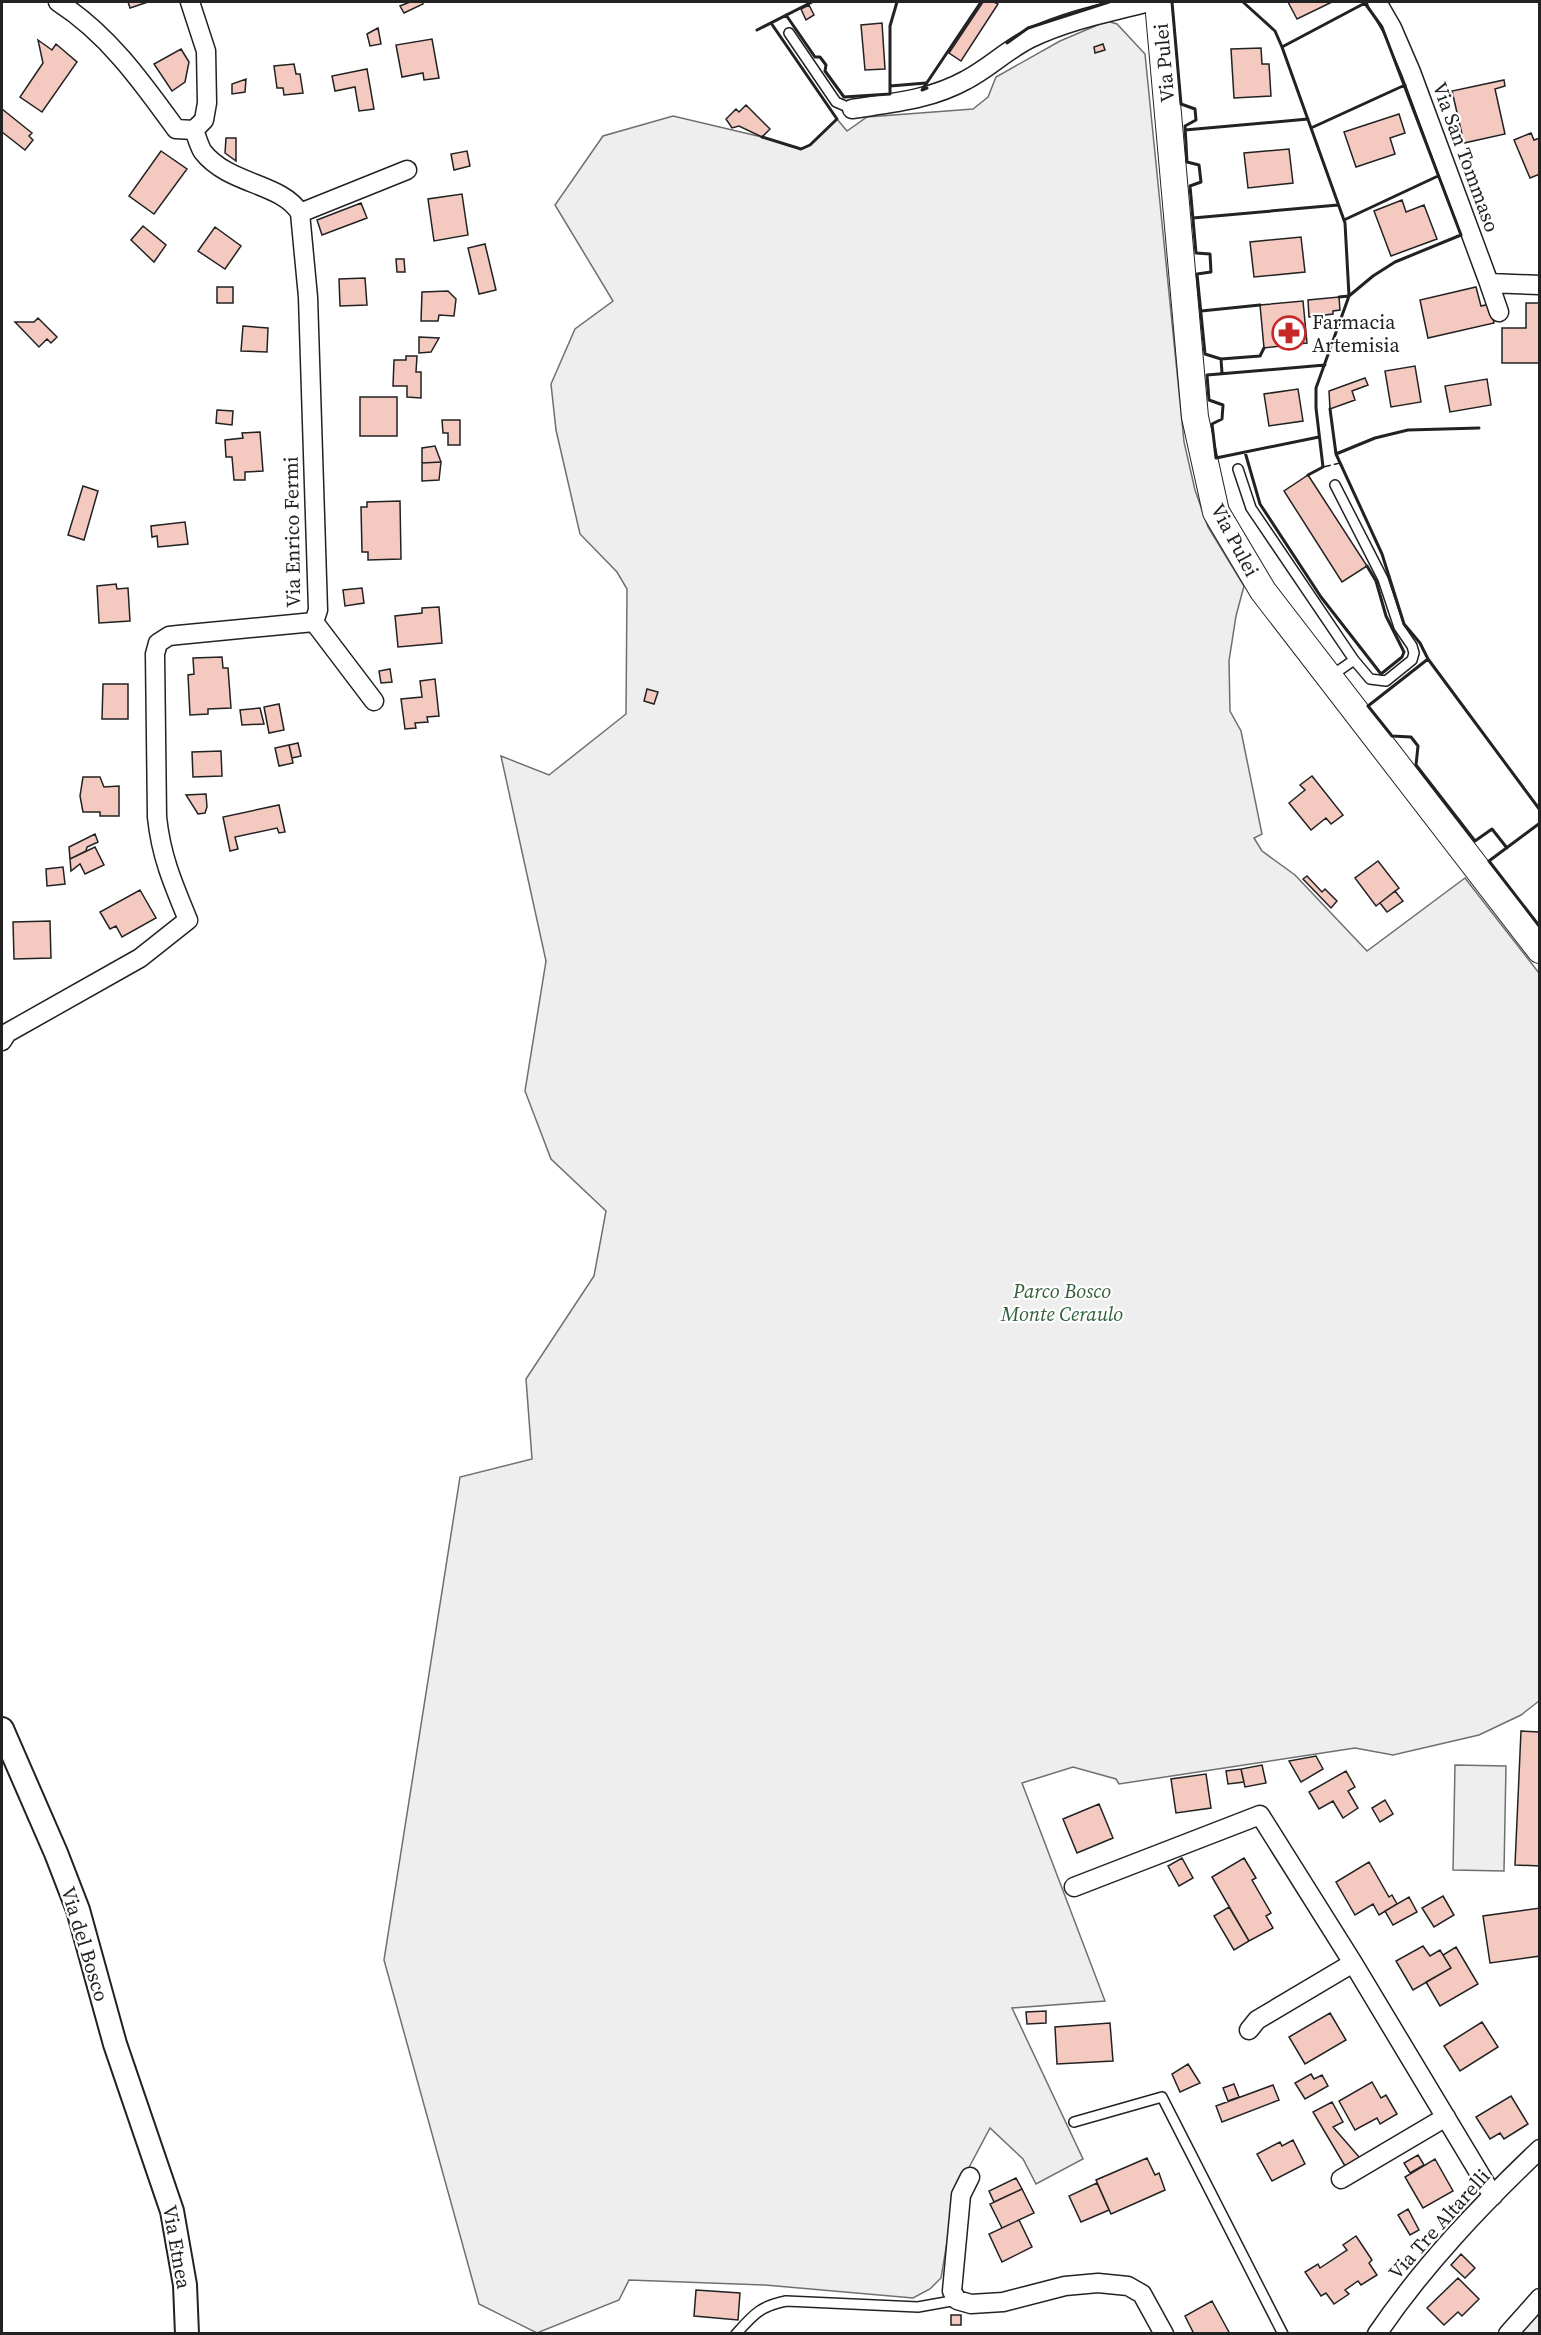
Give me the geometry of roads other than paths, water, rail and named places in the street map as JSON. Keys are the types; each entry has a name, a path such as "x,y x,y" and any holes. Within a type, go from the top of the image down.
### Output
{"main road":[{"name":"Via Pulei","path":"1158,2 1196,417 1216,512 1263,591 1539,950"}],"street":[{"path":"58,2 111,44 176,129 195,130"},
{"path":"190,2 206,51 207,103 204,120 195,130"},
{"path":"852,109 926,98 967,80 1031,38 1118,8 1149,2"},
{"name":"Via San Tommaso","path":"1377,2 1392,28 1411,72 1499,312"},
{"path":"195,130 202,150 222,170 284,196 294,202 300,213 407,170"},
{"name":"Via Enrico Fermi","path":"2,1041 7,1033 141,958 188,920 165,866 157,817 155,654 158,643 169,636 314,622 318,610 308,297 300,213"},
{"path":"1489,283 1539,285"},
{"path":"314,622 374,701"},
{"name":"Via del Bosco","path":"2,1729 78,1910 116,2044 158,2163"},
{"path":"1074,1887 1260,1815 1353,1963 1493,2196"},
{"path":"1249,2030 1257,2020 1353,1963"},
{"path":"1341,2179 1446,2117"},
{"name":"Via Tre Altarelli","path":"1377,2334 1440,2250 1539,2149"},
{"name":"Via Etnea","path":"158,2163 180,2247 185,2285 187,2334"},
{"path":"970,2177 961,2195 952,2291 957,2300 971,2304 1003,2302 1065,2286 1098,2283 1128,2286 1142,2294 1164,2334"},
{"path":"1508,2334 1539,2298"}],"lane":[{"path":"789,33 836,102 852,109"},
{"path":"1238,468 1251,508 1354,660 1370,679 1386,681 1412,660 1414,653 1399,627 1383,579 1335,485"},
{"path":"1329,678 1354,660"},
{"path":"1074,2122 1162,2097 1283,2334"},
{"path":"736,2334 758,2310 770,2304 786,2301 918,2307 957,2300"}],"place":[{"name":"Farmacia Artemisia","path":"1289,333"}],"park label":[{"name":"Parco Bosco Monte Ceraulo","path":"1062,1302"}]}
